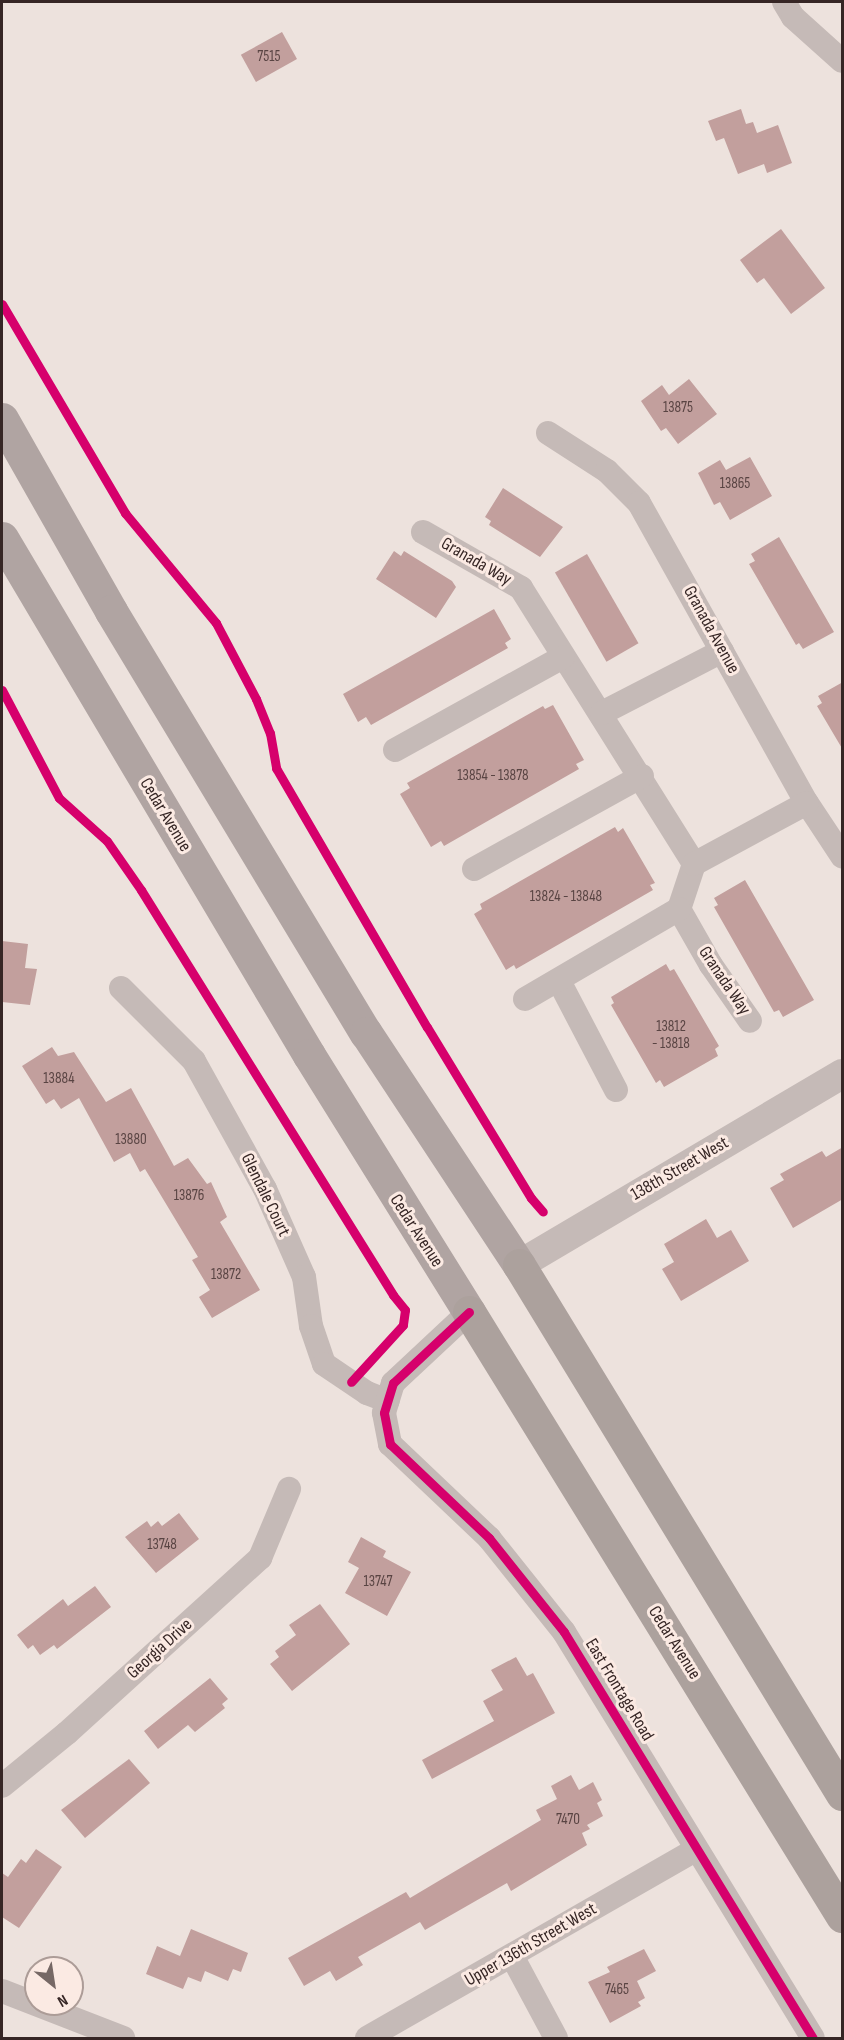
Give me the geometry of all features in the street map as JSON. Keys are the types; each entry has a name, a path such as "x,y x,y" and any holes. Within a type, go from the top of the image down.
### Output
{"highway":[{"path":"2,419 111,611 366,1033 519,1265 843,1794"},
{"name":"Cedar Avenue","path":"2,538 326,1084 843,1916"}],"street":[{"path":"784,2 793,17 843,61"},
{"name":"Granada Avenue","path":"548,433 607,471 639,503 807,803 843,856"},
{"name":"Granada Way","path":"423,532 521,588 563,657 642,776 694,864"},
{"path":"602,713 722,651"},
{"path":"395,750 563,657"},
{"path":"474,869 642,776"},
{"path":"525,999 679,909 694,864 807,803"},
{"name":"Granada Way","path":"679,909 711,965 750,1021"},
{"path":"559,981 616,1090"},
{"name":"Glendale Court","path":"121,988 194,1061 265,1189 304,1277 311,1326 324,1364 367,1393 391,1392"},
{"name":"138th Street West","path":"519,1265 843,1074"},
{"path":"391,1392 469,1312"},
{"name":"East Frontage Road","path":"391,1392 384,1413 390,1444 489,1538 564,1632 695,1850 813,2038"},
{"name":"Georgia Drive","path":"2,1786 67,1732 260,1558 289,1489"},
{"name":"Upper 136th Street West","path":"367,2038 695,1850"},
{"path":"512,1956 556,2038"},
{"path":"2,1991 123,2038"}],"building":[{"path":"282,32 297,59 256,82 241,55"},
{"path":"741,109 746,124 753,122 757,133 778,125 792,163 767,173 764,164 738,174 724,138 716,141 708,121"},
{"path":"781,229 825,288 791,314 764,278 757,283 740,260"},
{"path":"689,379 717,414 678,444 666,428 661,431 641,401 662,385 669,395"},
{"path":"750,457 772,496 730,520 720,502 714,505 698,473 720,460 726,470"},
{"path":"503,488 563,527 540,557 489,525 491,521 485,517"},
{"path":"779,537 834,632 803,649 799,643 796,645 749,564 755,561 751,554"},
{"path":"394,551 401,556 404,551 452,581 456,587 436,618 376,579"},
{"path":"587,554 638,643 606,662 555,572"},
{"path":"494,609 511,639 505,643 508,648 371,725 366,717 358,722 343,694"},
{"path":"843,682 843,750 817,706 822,703 818,696"},
{"path":"553,705 584,760 576,764 579,769 444,846 441,841 431,847 400,794 410,788 407,783 543,706 545,709"},
{"path":"615,827 618,832 623,828 655,883 650,885 653,890 516,969 514,965 506,970 474,914 482,909 480,904"},
{"path":"745,880 814,1000 783,1017 779,1010 774,1012 714,907 718,905 714,898"},
{"path":"2,941 28,944 25,968 37,969 30,1005 2,1002"},
{"path":"666,964 670,971 674,969 719,1046 715,1049 718,1056 664,1087 660,1080 656,1083 611,1005 614,1003 611,997"},
{"path":"52,1047 58,1056 74,1052 106,1102 131,1088 174,1166 188,1158 207,1184 211,1182 227,1217 220,1222 260,1290 212,1318 199,1297 210,1290 192,1260 198,1257 145,1169 140,1172 130,1153 114,1162 79,1098 61,1109 54,1099 46,1104 22,1066"},
{"path":"843,1147 843,1199 793,1228 770,1188 784,1180 780,1174 822,1151 826,1157"},
{"path":"706,1219 717,1238 731,1230 749,1261 681,1301 662,1269 674,1262 664,1244"},
{"path":"179,1513 199,1539 156,1573 125,1537 147,1521 151,1527 158,1521 162,1526"},
{"path":"361,1537 386,1551 383,1557 411,1572 387,1616 345,1593 359,1568 348,1562"},
{"path":"95,1586 111,1607 57,1649 54,1645 40,1655 33,1645 28,1649 17,1635 63,1599 68,1606"},
{"path":"320,1604 350,1644 292,1691 270,1664 279,1657 275,1651 296,1635 289,1625"},
{"path":"516,1657 527,1676 533,1673 555,1713 432,1779 422,1760 494,1721 483,1701 503,1690 491,1670"},
{"path":"210,1678 228,1699 222,1704 225,1708 195,1732 188,1725 158,1749 144,1731"},
{"path":"129,1759 150,1783 85,1838 61,1810"},
{"path":"571,1775 579,1790 593,1782 602,1800 597,1803 603,1816 587,1825 590,1829 582,1833 587,1845 511,1891 507,1883 425,1930 420,1922 358,1957 363,1965 336,1981 330,1971 304,1986 288,1958 406,1892 410,1898 541,1820 536,1810 557,1799 551,1786"},
{"path":"36,1849 62,1867 19,1928 2,1917 2,1873 8,1877 21,1859 26,1863"},
{"path":"191,1929 248,1953 241,1972 233,1969 228,1981 205,1971 201,1982 188,1977 183,1989 146,1974 157,1946 180,1956"},
{"path":"644,1949 656,1971 637,1981 645,1998 638,2002 641,2006 610,2023 588,1982 610,1972 607,1967"}],"cycle path":[{"path":"2,304 125,513 216,623 256,699 270,733 276,768 427,1027 531,1198 543,1212"},
{"path":"2,690 59,798 107,841 141,890 393,1295 405,1310 403,1325 351,1382"},
{"path":"469,1312 393,1383 384,1413 390,1444 489,1538 564,1632 813,2038"}]}
